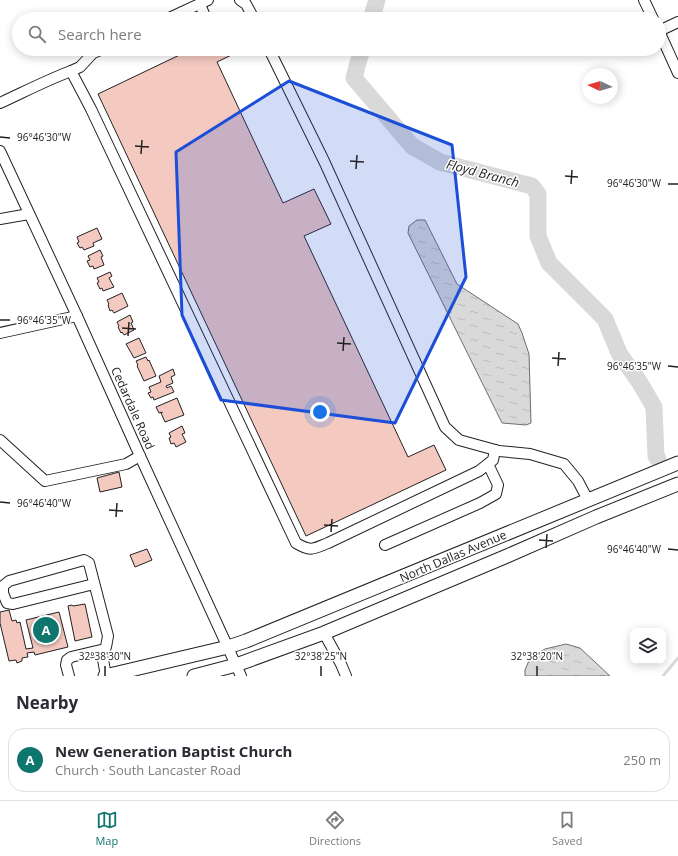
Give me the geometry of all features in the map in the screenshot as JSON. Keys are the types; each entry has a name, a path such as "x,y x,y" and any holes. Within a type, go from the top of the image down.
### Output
{"main road":[{"name":"North Dallas Avenue","path":"106,676 228,647 246,641 678,463"},
{"name":"North Dallas Avenue","path":"194,676 239,671 324,632 678,484"},
{"path":"588,500 596,517"}],"street":[{"path":"240,0 246,4 250,12"},
{"path":"644,0 650,12"},
{"path":"182,12 204,2 205,12"},
{"path":"666,28 678,22"},
{"path":"666,46 678,73"},
{"path":"0,103 54,77 80,67 91,56"},
{"path":"272,56 324,160 445,427 459,440 494,450 530,454 564,464 578,481 588,500"},
{"path":"71,71 91,109 296,543 304,548 312,549 328,543 479,471 493,460 494,450"},
{"name":"Cedardale Road","path":"0,151 239,671"},
{"path":"0,219 29,214"},
{"path":"0,333 77,316"},
{"path":"0,440 45,481 126,464 140,456"},
{"path":"385,545 480,503 496,494 498,485 488,464"},
{"path":"94,584 13,604 7,603 3,593 3,586 10,581 84,560 89,563 108,636 105,649 102,654 106,676"},
{"path":"324,632 346,676"},
{"path":"68,676 66,665 67,660 71,657 105,649"}],"highlighted area":[{"path":"289,81 452,145 466,277 395,423 221,400 182,315 176,152"}],"water":[{"path":"417,220 425,220 457,284 518,324 529,354 531,423 526,425 502,423 408,233 409,226"},
{"path":"566,644 580,648 610,676 525,676 525,670 530,658 545,649"}],"building":[{"path":"177,56 229,56 217,62 283,203 314,189 331,224 304,236 408,457 434,445 446,470 306,536 98,94"},
{"path":"97,228 102,239 93,243 94,246 84,250 82,247 80,248 77,243 79,242 77,237"},
{"path":"100,250 103,256 101,257 104,265 94,269 93,266 90,267 87,261 90,260 88,256"},
{"path":"110,272 112,276 109,278 114,287 103,291 97,283 99,282 97,278"},
{"path":"122,293 128,306 114,313 112,310 110,311 107,300"},
{"path":"130,315 134,330 124,335 122,332 121,333 117,322"},
{"path":"139,338 146,353 134,358 126,344"},
{"path":"146,357 148,361 149,360 156,376 144,381 136,361"},
{"path":"173,369 175,375 171,377 173,383 166,386 167,388 171,386 174,392 154,400 153,397 151,398 148,393 151,392 149,387 161,382 159,376"},
{"path":"177,398 184,415 165,422 161,413 162,412 159,413 156,407"},
{"path":"182,426 185,433 182,434 186,442 176,447 174,443 171,444 169,438 171,437 169,433"},
{"path":"119,472 122,487 100,492 97,478"},
{"path":"147,549 152,560 135,567 130,555"},
{"path":"85,604 92,637 75,641 68,606"},
{"path":"9,610 12,621 16,620 17,623 20,622 26,649 33,648 26,620 59,612 68,647 35,655 34,652 27,653 28,657 22,658 22,661 17,663 16,660 9,661 0,623 0,612"}],"waterway":[{"name":"Floyd Branch","path":"373,12 377,0"},
{"name":"Floyd Branch","path":"360,56 354,78 412,146 440,162 532,186 538,194 538,236 549,263 605,319 619,353 640,383 654,407 656,456 658,459"},
{"path":"663,676 678,658"}],"place":[{"name":"New Generation Baptist Church","path":"46,630"}]}
